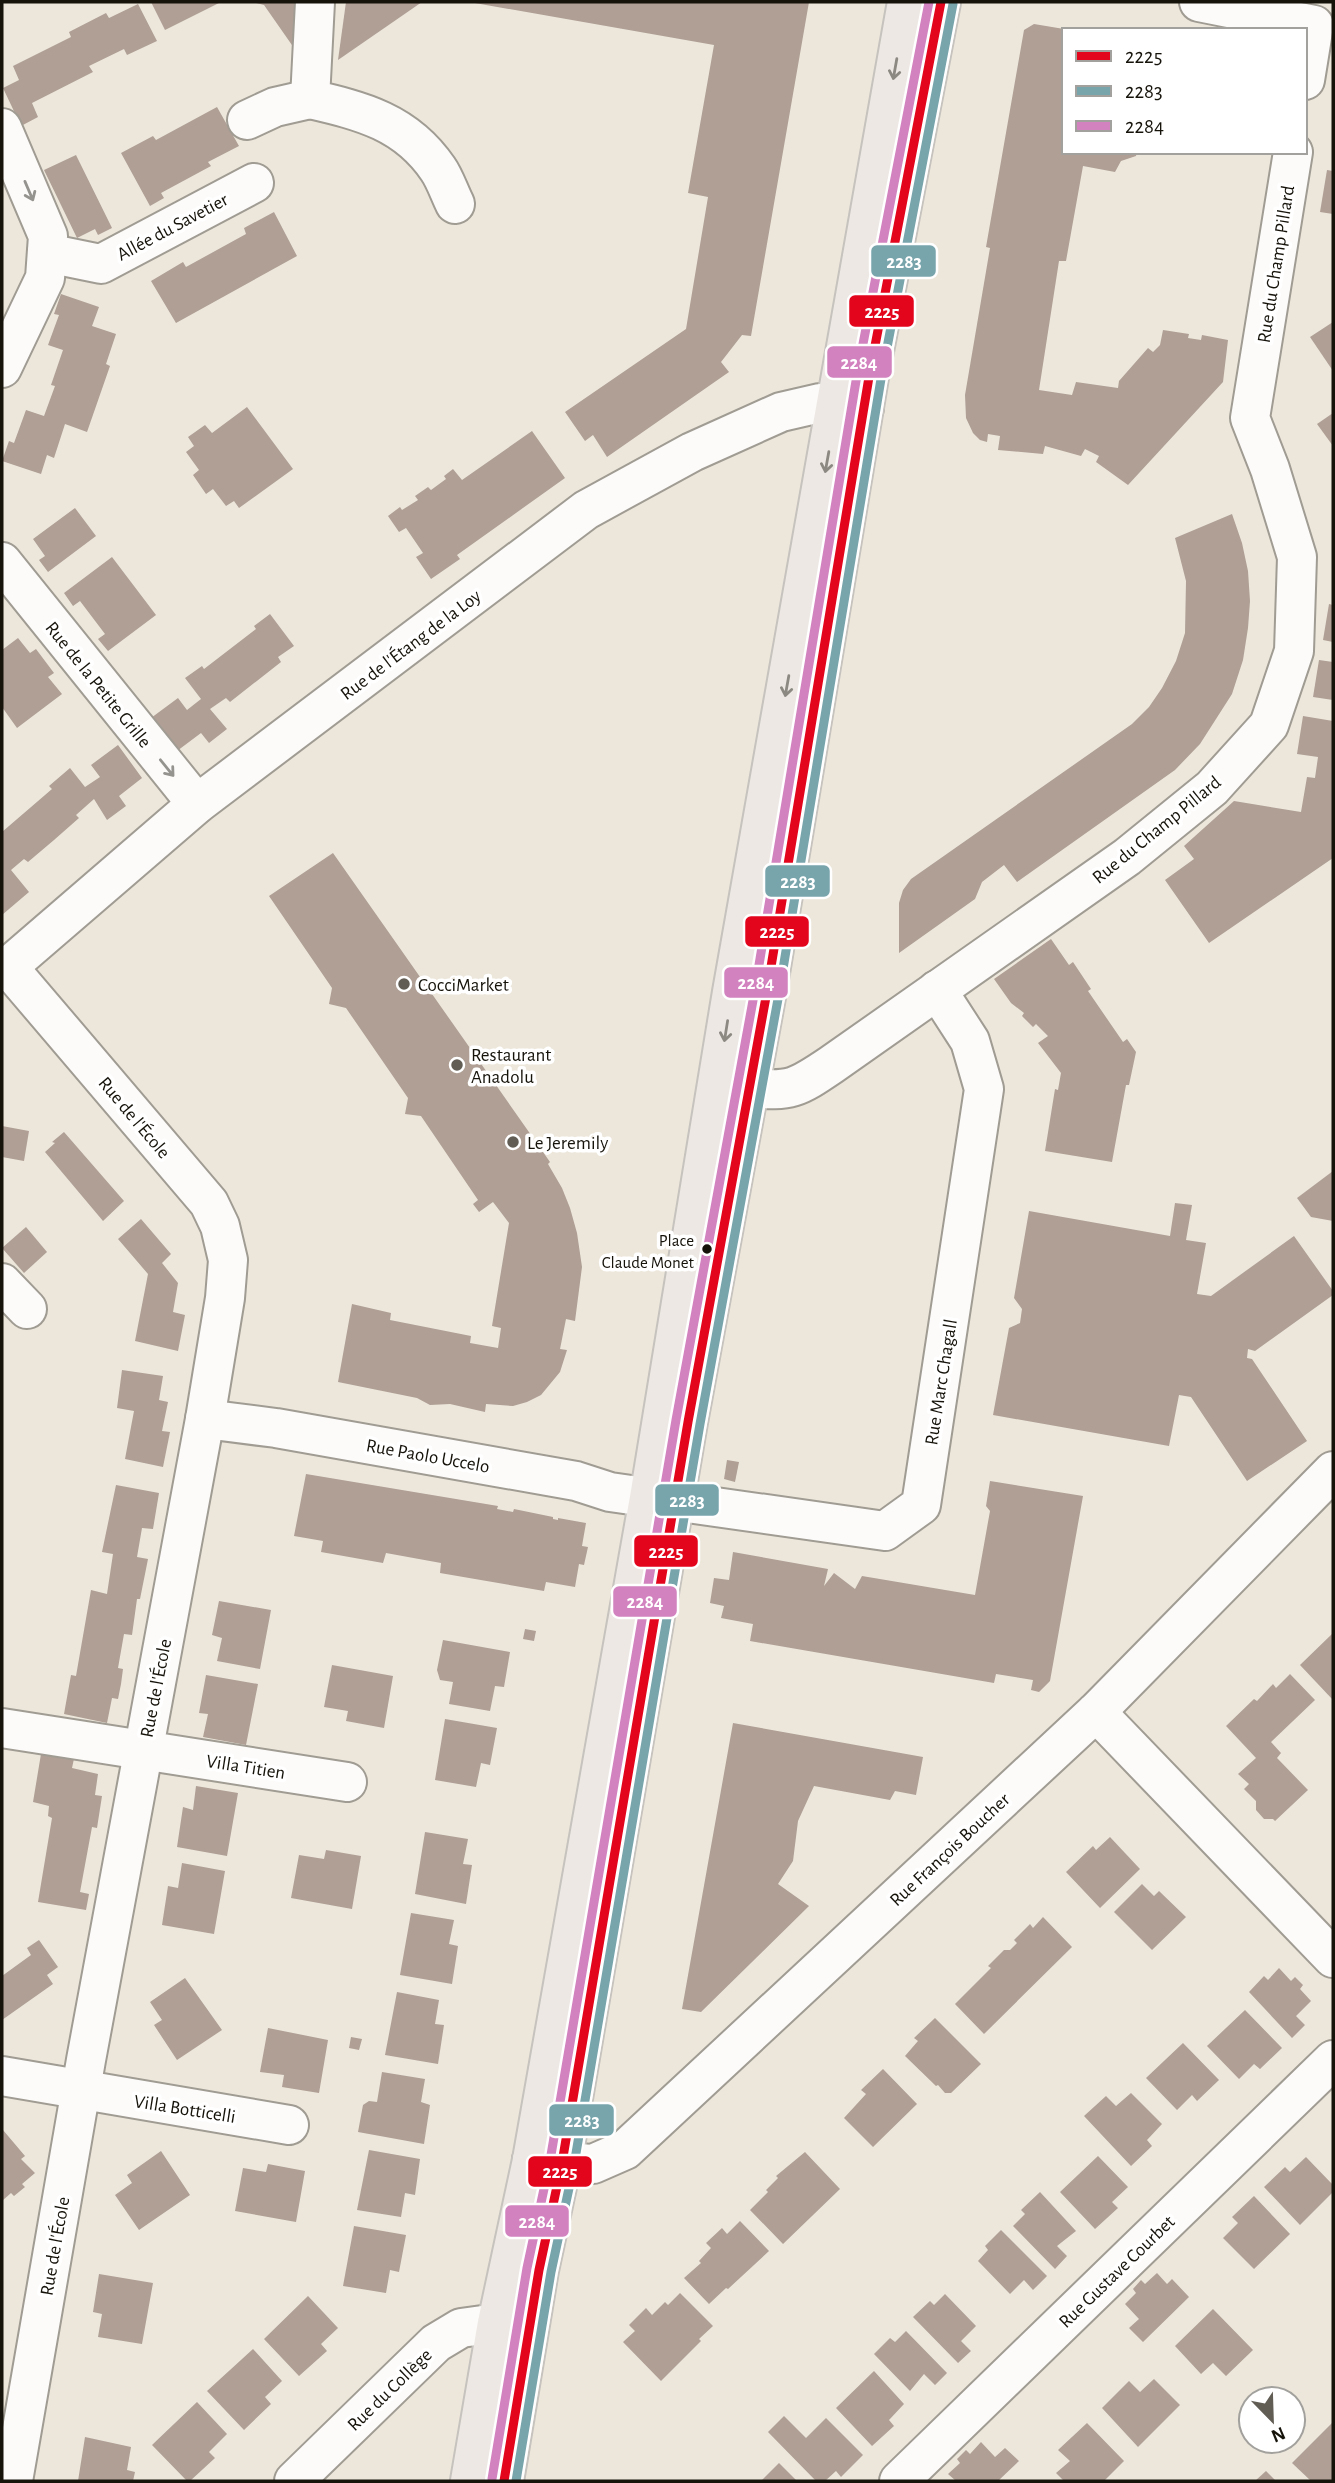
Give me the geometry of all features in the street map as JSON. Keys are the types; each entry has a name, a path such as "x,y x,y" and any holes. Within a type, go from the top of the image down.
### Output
{"main road":[{"path":"663,1500 688,1422 749,1088 907,2"},
{"path":"504,2481 539,2270 547,2161 663,1500 700,1179 850,406 940,2"},
{"path":"470,2481 497,2323 547,2161"}],"street":[{"path":"310,99 315,2"},
{"path":"1199,2 1314,25 1307,67"},
{"path":"247,120 275,107 310,99 362,111 408,135 438,169 455,204"},
{"path":"2,128 48,236 45,278 2,368"},
{"name":"Rue du Champ Pillard","path":"749,1088 780,1090 802,1085 1127,857 1212,788 1269,725 1294,651 1297,557 1270,469 1250,418 1293,154"},
{"name":"Allée du Savetier","path":"47,253 102,264 254,183"},
{"name":"Rue de l'Étang de la Loy","path":"5,970 197,804 586,510 692,452 781,412 820,403 850,406"},
{"name":"Rue de la Petite Grille","path":"2,562 197,804"},
{"name":"Rue de l'École","path":"5,970 209,1203 220,1226 228,1260 205,1419 10,2468"},
{"name":"Rue Marc Chagall","path":"663,1500 885,1531 921,1505 984,1089 970,1041 937,990"},
{"name":"Rue Paolo Uccelo","path":"205,1419 276,1428 562,1478 610,1492 663,1500"},
{"name":"Rue François Boucher","path":"547,2161 593,2164 625,2150 1096,1712 1333,1471"},
{"path":"1096,1712 1333,1958"},
{"name":"Villa Titien","path":"2,1728 347,1782"},
{"name":"Rue Gustave Courbet","path":"899,2481 1333,2060"},
{"name":"Villa Botticelli","path":"2,2076 289,2125"},
{"name":"Rue du Collège","path":"294,2481 436,2343 461,2328 497,2323"}],"building":[{"path":"151,2 221,2 165,30"},
{"path":"252,2 303,2 294,48 264,5"},
{"path":"346,2 422,2 338,60"},
{"path":"469,2 809,2 751,336 742,335 721,362 729,372 607,457 593,435 585,441 565,412 686,329 708,197 688,193 714,45"},
{"path":"138,4 157,41 127,55 124,49 89,66 93,72 32,103 38,117 21,126 3,88 19,80 13,66 71,37 69,32 106,13 109,18"},
{"path":"1034,24 1062,29 1062,154 1136,154 1121,161 1115,172 1083,166 1066,261 1059,261 1039,390 1072,395 1076,382 1118,388 1119,381 1148,348 1153,352 1160,345 1163,330 1189,334 1188,338 1201,340 1202,335 1228,340 1223,382 1128,485 1096,462 1099,456 1085,449 1081,456 1045,446 1043,454 998,450 1000,436 988,434 987,442 980,440 973,433 966,418 965,395 990,248 986,247 1024,30"},
{"path":"217,107 239,146 208,162 211,166 161,193 164,198 150,206 121,153 153,136 156,140"},
{"path":"76,155 112,228 98,235 95,229 77,238 44,170"},
{"path":"1327,170 1333,171 1333,214 1320,212"},
{"path":"274,212 297,256 176,323 151,281 183,262 186,267 246,234 244,228"},
{"path":"61,294 99,307 92,326 116,334 106,364 110,366 87,432 65,424 54,458 47,455 41,474 2,461 9,441 14,443 26,410 44,416 55,386 51,385 63,350 48,345 59,315 54,314"},
{"path":"1333,322 1333,371 1310,337"},
{"path":"247,407 293,469 239,508 234,501 226,506 213,489 206,494 193,475 199,470 186,452 194,446 188,437 205,425 212,433"},
{"path":"1333,413 1333,446 1317,424"},
{"path":"532,431 565,478 457,555 460,559 431,579 416,557 423,553 406,528 399,532 388,516 400,507 402,510 418,500 415,496 428,487 431,490 446,479 444,476 453,469 462,480"},
{"path":"75,508 96,536 48,572 39,560 45,556 33,539"},
{"path":"1232,514 1248,571 1248,628 1243,660 1232,694 1200,744 1175,770 1017,882 1004,865 982,882 975,899 899,953 899,903 903,890 911,879 1132,724 1149,707 1176,661 1185,633 1186,581 1175,538"},
{"path":"112,557 156,615 108,651 98,639 105,634 80,601 73,606 64,593"},
{"path":"1329,604 1333,605 1333,642 1323,640"},
{"path":"270,614 294,646 278,657 281,662 230,702 226,698 210,709 227,729 209,743 201,733 177,751 151,718 178,698 187,710 201,699 185,678 202,666 204,669 256,629 254,626"},
{"path":"18,638 30,653 36,649 54,673 48,677 62,694 17,728 2,707 2,650"},
{"path":"1319,660 1333,662 1333,700 1313,697"},
{"path":"1303,716 1333,721 1333,858 1209,943 1165,880 1194,859 1184,846 1234,801 1301,812 1307,777 1315,778 1318,757 1297,754"},
{"path":"118,745 142,778 119,796 126,806 107,820 94,799 76,815 79,818 54,840 28,862 24,859 11,870 29,892 2,915 2,832 52,789 49,786 70,768 85,787 100,777 91,765"},
{"path":"333,853 550,1162 548,1164 570,1208 582,1267 575,1321 566,1319 560,1349 567,1350 560,1372 541,1395 527,1402 513,1406 486,1404 485,1412 450,1404 430,1405 417,1398 338,1382 352,1304 391,1313 390,1320 471,1336 470,1343 498,1348 501,1328 492,1326 509,1223 493,1202 479,1212 473,1204 478,1200 421,1116 405,1114 408,1098 346,1008 329,1004 332,988 269,896"},
{"path":"1051,939 1069,965 1073,962 1091,989 1088,991 1123,1042 1127,1039 1136,1052 1129,1085 1126,1085 1112,1162 1045,1151 1055,1089 1058,1090 1061,1073 1038,1043 1048,1036 1036,1024 1033,1027 1022,1016 1024,1013 1011,1003 994,979"},
{"path":"2,1126 29,1131 24,1161 2,1157"},
{"path":"64,1132 124,1201 103,1221 45,1152"},
{"path":"1333,1171 1333,1221 1311,1217 1297,1198"},
{"path":"1175,1203 1192,1205 1186,1240 1206,1243 1197,1294 1211,1296 1294,1236 1333,1291 1333,1295 1255,1351 1248,1349 1247,1358 1252,1359 1307,1441 1247,1481 1191,1397 1179,1395 1169,1446 993,1415 1009,1328 1020,1323 1022,1309 1014,1298 1029,1211 1170,1236"},
{"path":"141,1219 171,1254 162,1263 178,1283 173,1312 185,1315 178,1351 135,1341 148,1274 118,1239"},
{"path":"26,1227 47,1252 24,1273 2,1248"},
{"path":"122,1370 163,1376 159,1400 168,1402 162,1431 170,1432 163,1467 125,1459 134,1411 117,1408"},
{"path":"727,1460 739,1462 735,1482 724,1479"},
{"path":"306,1474 586,1523 582,1546 588,1547 584,1565 579,1564 575,1587 546,1582 544,1591 440,1573 441,1563 386,1553 383,1563 321,1552 323,1541 294,1536"},
{"path":"990,1481 1083,1496 1050,1681 1039,1692 1031,1690 1033,1680 996,1674 994,1683 750,1641 753,1624 721,1618 724,1606 710,1603 714,1578 729,1580 733,1552 828,1569 824,1586 834,1573 855,1589 862,1576 975,1595 990,1511 986,1506"},
{"path":"116,1485 159,1493 153,1529 142,1528 137,1557 148,1559 140,1599 137,1599 132,1635 124,1634 118,1668 123,1669 121,1684 118,1699 112,1698 107,1723 64,1714 71,1675 76,1676 91,1590 107,1594 113,1554 102,1552"},
{"path":"219,1601 271,1610 260,1669 217,1661 222,1638 212,1635"},
{"path":"525,1629 536,1631 534,1641 523,1639"},
{"path":"1333,1633 1333,1700 1300,1665"},
{"path":"443,1640 510,1652 504,1687 495,1686 490,1711 449,1704 453,1682 440,1680 437,1670"},
{"path":"332,1665 393,1676 384,1728 346,1721 348,1711 324,1707"},
{"path":"1290,1674 1315,1700 1271,1742 1281,1753 1277,1758 1308,1790 1275,1821 1264,1819 1256,1810 1256,1801 1244,1789 1249,1784 1238,1774 1256,1758 1226,1726 1254,1699 1257,1701 1273,1684 1276,1688"},
{"path":"206,1675 258,1684 246,1745 203,1737 208,1714 199,1713"},
{"path":"445,1719 497,1728 490,1765 481,1763 476,1787 435,1780"},
{"path":"733,1723 923,1757 916,1795 895,1791 890,1800 814,1786 798,1821 793,1861 778,1884 809,1906 701,2012 682,2009"},
{"path":"42,1748 75,1754 72,1768 98,1774 95,1795 102,1796 97,1828 92,1827 80,1892 89,1894 86,1910 38,1902 52,1818 48,1816 49,1806 33,1802"},
{"path":"196,1786 238,1793 227,1856 177,1847 183,1807 193,1810"},
{"path":"425,1832 468,1839 463,1864 472,1865 466,1904 415,1894"},
{"path":"1110,1837 1140,1869 1100,1908 1066,1872 1093,1846 1096,1850"},
{"path":"326,1850 361,1856 352,1909 291,1898 299,1855 324,1859"},
{"path":"182,1863 225,1871 214,1934 162,1925 168,1886 178,1888"},
{"path":"1142,1884 1154,1896 1159,1891 1186,1917 1152,1950 1114,1912"},
{"path":"411,1913 454,1920 449,1944 458,1946 452,1984 400,1975"},
{"path":"1043,1917 1072,1947 984,2034 955,2004 991,1968 988,1966 1004,1950 1010,1950 1017,1943 1014,1940 1030,1924 1033,1928"},
{"path":"39,1940 58,1967 47,1975 53,1984 2,2020 2,1976 31,1955 27,1948"},
{"path":"1279,1968 1291,1981 1295,1977 1303,1985 1300,1989 1311,2001 1296,2016 1305,2025 1292,2038 1249,1992 1264,1976 1268,1980"},
{"path":"185,1978 222,2030 177,2060 154,2025 162,2020 150,2002"},
{"path":"397,1992 439,2000 435,2024 444,2025 438,2064 385,2055"},
{"path":"1245,2010 1282,2048 1260,2069 1254,2064 1239,2079 1207,2046"},
{"path":"935,2018 981,2064 951,2093 945,2093 936,2086 905,2056 918,2041 914,2038"},
{"path":"268,2028 328,2040 319,2093 282,2087 284,2075 260,2072"},
{"path":"351,2037 362,2039 359,2050 349,2048"},
{"path":"1183,2043 1219,2080 1197,2101 1192,2095 1177,2110 1146,2078"},
{"path":"883,2069 917,2104 873,2147 844,2118 866,2094 861,2090"},
{"path":"382,2072 425,2079 421,2102 430,2105 424,2144 358,2132 363,2105 369,2101 377,2102"},
{"path":"1131,2093 1162,2124 1147,2140 1152,2146 1131,2166 1084,2116 1106,2096 1116,2106"},
{"path":"3,2130 25,2156 21,2159 35,2173 22,2184 25,2187 14,2196 11,2193 2,2201"},
{"path":"369,2150 420,2159 415,2195 405,2193 401,2217 357,2210"},
{"path":"161,2151 190,2195 139,2230 115,2195 132,2183 127,2175"},
{"path":"805,2152 840,2189 783,2244 750,2210 768,2192 766,2190 778,2178 776,2176"},
{"path":"1098,2156 1128,2187 1112,2202 1118,2208 1095,2229 1060,2192"},
{"path":"1306,2157 1333,2185 1333,2192 1300,2225 1264,2187 1285,2167 1290,2172"},
{"path":"268,2164 305,2171 296,2222 235,2211 243,2168 266,2172"},
{"path":"1040,2192 1076,2231 1057,2246 1067,2256 1055,2269 1013,2226 1025,2214 1021,2210"},
{"path":"1254,2196 1290,2234 1254,2269 1223,2238 1238,2223 1232,2217"},
{"path":"740,2221 769,2251 709,2304 684,2278 701,2263 699,2261 711,2248 706,2243 722,2228 727,2234"},
{"path":"354,2226 406,2235 399,2272 390,2270 386,2293 343,2286"},
{"path":"1001,2230 1047,2276 1033,2290 1024,2280 1010,2294 978,2261 988,2250 985,2246"},
{"path":"1157,2273 1167,2284 1172,2279 1189,2297 1143,2342 1129,2328 1139,2319 1125,2304 1136,2293 1133,2289 1141,2280 1145,2284"},
{"path":"99,2274 153,2283 142,2344 98,2337 102,2314 93,2312"},
{"path":"680,2293 713,2326 661,2381 623,2342 635,2331 629,2325 646,2308 652,2315 665,2302 668,2305"},
{"path":"945,2294 976,2326 961,2341 971,2351 958,2363 913,2317 930,2301 934,2305"},
{"path":"308,2296 338,2328 321,2344 327,2351 299,2376 264,2339"},
{"path":"1213,2309 1253,2350 1226,2376 1213,2363 1201,2374 1175,2346"},
{"path":"906,2331 947,2373 935,2385 924,2374 910,2391 874,2354 890,2338 895,2342"},
{"path":"253,2349 282,2381 265,2397 271,2404 244,2430 207,2391"},
{"path":"874,2371 904,2404 889,2420 894,2426 872,2446 836,2408"},
{"path":"1154,2379 1180,2405 1138,2447 1102,2408 1129,2381 1140,2392"},
{"path":"197,2402 227,2434 209,2452 215,2458 187,2481 152,2445"},
{"path":"784,2416 806,2438 826,2418 863,2455 841,2477 836,2471 825,2481 816,2481 768,2432"},
{"path":"1333,2422 1333,2481 1311,2481 1292,2463 1300,2455 1307,2455 1307,2448"},
{"path":"1087,2423 1124,2461 1104,2481 1064,2481 1056,2473 1070,2461 1058,2450"},
{"path":"85,2437 131,2447 127,2470 135,2472 133,2481 78,2481"},
{"path":"981,2442 995,2457 1005,2448 1019,2461 998,2481 956,2481 948,2474 960,2463 957,2459 966,2450 970,2454"},
{"path":"779,2463 797,2481 761,2481"},
{"path":"1266,2471 1276,2481 1255,2481"}],"transit line":[{"name":"2284","path":"492,2479 527,2268 550,2161 676,1420 754,995 857,375 929,2"},
{"name":"2225","path":"504,2481 539,2270 562,2163 688,1422 766,997 869,377 941,2"},
{"name":"2283","path":"516,2481 551,2272 574,2165 700,1424 778,999 881,379 953,4"}],"place":[{"name":"CocciMarket","path":"404,984"},
{"name":"Restaurant Anadolu","path":"457,1065"},
{"name":"Le Jeremily","path":"513,1142"},
{"name":"Place Claude Monet","path":"707,1249"}]}
